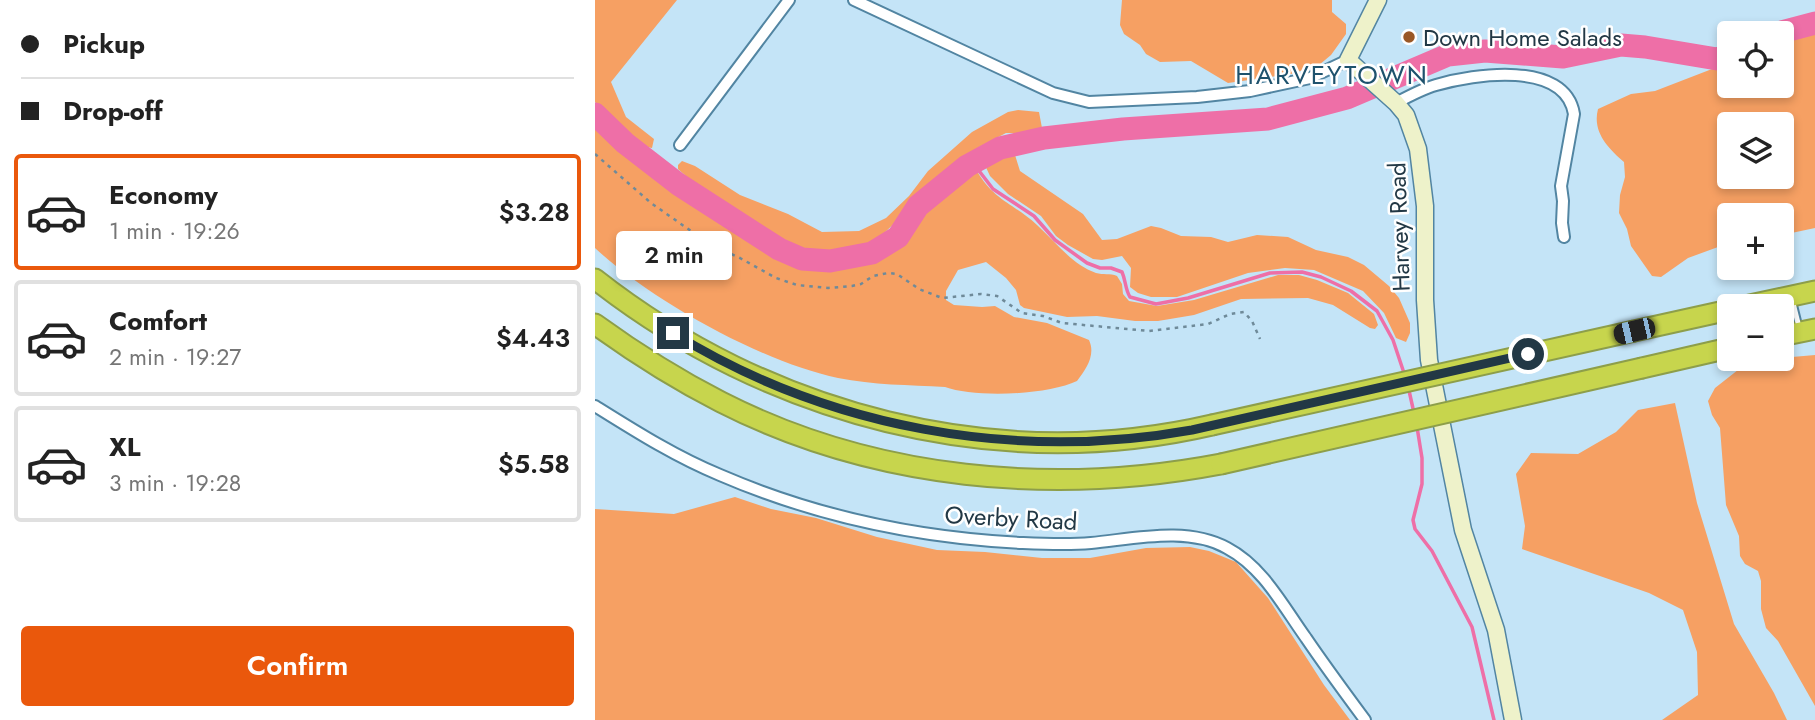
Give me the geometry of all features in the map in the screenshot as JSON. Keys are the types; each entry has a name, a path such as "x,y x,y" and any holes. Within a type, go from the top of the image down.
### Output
{"highway":[{"path":"595,279 651,320 734,368 802,396 869,418 915,429 1008,441 1137,439 1212,425 1717,313"},
{"path":"1794,295 1815,290"},
{"path":"595,324 642,357 723,403 813,440 904,465 999,478 1059,480 1141,476 1221,464 1717,351"}],"street":[{"path":"680,145 789,0"},
{"path":"854,0 1053,93 1089,102 1197,97 1250,91 1310,78 1348,60 1378,0"},
{"name":"Harvey Road","path":"1348,60 1393,99 1413,132 1423,175 1426,334 1463,530 1496,630 1513,720"},
{"path":"1393,99 1436,85 1494,76 1544,79 1562,89 1573,106 1574,114 1561,186 1564,237"},
{"name":"Overby Road","path":"595,406 665,448 717,474 774,496 868,522 985,541 1065,544 1176,536 1209,540 1241,557 1265,580 1365,720"}],"lane":[{"path":"1794,310 1799,332"}],"path":[{"path":"595,154 651,203 691,232 776,278 797,285 828,288 852,286 862,284 873,276 897,274 919,289 942,298 981,294 997,296 1022,313 1043,316 1062,323 1149,331 1208,324 1230,314 1244,312 1260,339"}],"shaded area":[{"path":"595,0 677,0 611,82 626,117 654,139 652,148 632,136 595,102"},
{"path":"1122,0 1332,0 1332,12 1346,24 1346,34 1331,55 1319,65 1291,74 1228,83 1191,61 1160,62 1146,54 1140,45 1124,34 1120,25"},
{"path":"1815,28 1815,228 1794,232 1794,203 1717,203 1717,247 1688,258 1661,277 1652,276 1631,246 1619,213 1625,177 1624,162 1607,145 1599,132 1598,109 1631,94 1655,91 1717,68 1717,98 1794,98 1794,36"},
{"path":"1008,112 1039,112 1042,128 1029,133 1006,133 979,147 916,195 906,212 877,240 865,246 822,254 797,252 789,248 705,193 678,169 682,161 695,166 740,195 788,214 822,232 859,231 886,218 909,196 928,171 972,132"},
{"path":"595,120 615,140 676,189 724,216 774,253 816,267 831,267 885,252 914,226 944,185 964,174 977,171 997,196 1029,218 1079,264 1096,273 1117,276 1122,284 1123,294 1129,301 1157,306 1194,300 1278,275 1299,275 1348,293 1374,314 1378,325 1375,329 1370,328 1333,305 1308,298 1241,299 1194,315 1158,321 1097,316 1067,317 1024,308 1020,305 1016,290 986,262 958,270 946,291 946,300 954,305 995,306 1014,317 1047,323 1089,340 1091,356 1077,381 1030,392 992,394 945,387 838,378 776,358 709,327 646,288 595,248"},
{"path":"1001,153 1015,155 1020,171 1083,214 1102,240 1117,239 1151,226 1181,236 1211,237 1228,242 1257,235 1288,237 1316,250 1348,257 1364,265 1399,298 1410,323 1406,342 1396,338 1384,313 1363,291 1314,270 1285,268 1248,273 1177,297 1151,297 1138,293 1130,287 1131,268 1122,256 1093,259 1068,245 1056,236 1041,216 1008,194 990,176 984,163"},
{"path":"1815,355 1815,706 1778,641 1766,628 1761,609 1761,581 1758,571 1745,564 1740,556 1739,536 1726,505 1720,428 1708,401 1715,388 1737,371 1794,371 1794,357"},
{"path":"1675,403 1697,503 1734,624 1787,720 1662,720 1698,695 1697,652 1683,610 1649,593 1522,549 1525,526 1516,474 1531,453 1578,454 1616,432 1638,410"},
{"path":"735,497 877,537 937,550 1042,558 1090,558 1146,548 1190,547 1209,551 1236,562 1268,598 1350,720 595,720 595,509 674,514"}],"waterway":[{"path":"1794,29 1815,23"},
{"path":"595,114 625,143 678,184 779,249 802,259 830,261 872,253 898,237 918,206 967,166 1000,148 1044,138 1123,129 1268,119 1347,98 1448,55 1485,51 1563,57 1621,45 1717,59"},
{"path":"973,163 993,189 1034,216 1055,240 1087,263 1122,272 1130,297 1156,304 1188,298 1270,273 1302,272 1321,277 1351,291 1377,311 1393,340 1405,376"},
{"path":"1408,386 1414,413"},
{"path":"1417,427 1422,458 1422,484 1413,520 1415,529 1432,551 1472,627 1494,720"}],"place":[{"name":"Down Home Salads","path":"1409,37"}],"district":[{"name":"HARVEYTOWN","path":"1332,75"}],"route":[{"path":"673,333 734,368 824,404 915,429 1008,441 1137,439 1192,430 1528,354"}]}
